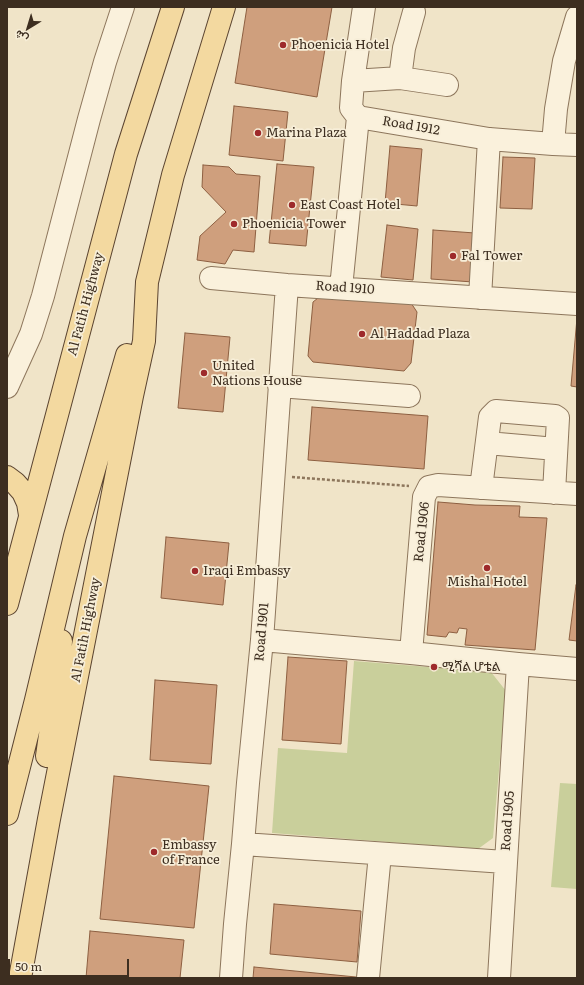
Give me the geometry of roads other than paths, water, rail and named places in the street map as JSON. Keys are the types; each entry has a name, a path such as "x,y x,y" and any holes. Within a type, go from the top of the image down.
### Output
{"main road":[{"name":"Al Fatih Highway","path":"7,604 126,154 173,7"},
{"name":"Al Fatih Highway","path":"7,814 75,536 148,282 173,175 224,7"},
{"name":"Al Fatih Highway","path":"21,969 49,819 144,340 148,282"},
{"path":"7,477 23,492 28,503 30,514"},
{"path":"21,969 22,928 59,672 64,583"},
{"path":"35,978 42,924 49,819"}],"street":[{"path":"7,387 11,367 31,334 43,296 91,112 123,7"},
{"path":"340,288 358,117 351,108 353,81 364,7"},
{"path":"400,78 404,48 414,12"},
{"path":"552,144 564,61 577,17"},
{"path":"353,81 400,78 448,85"},
{"name":"Road 1912","path":"358,117 489,139 577,145"},
{"path":"480,298 489,139"},
{"name":"Road 1910","path":"211,278 287,285 577,304"},
{"name":"Road 1901","path":"231,978 262,640 287,285"},
{"path":"279,386 409,396"},
{"path":"481,488 490,417 496,411 556,416 558,418 554,493"},
{"path":"487,443 556,449"},
{"name":"Road 1906","path":"411,653 424,497 429,487 438,485 577,494"},
{"path":"262,640 577,669"},
{"name":"Road 1905","path":"498,978 518,664"},
{"path":"243,844 505,862"},
{"path":"368,978 380,854"}],"place":[{"name":"Phoenicia Hotel","path":"283,45"},
{"name":"Marina Plaza","path":"258,133"},
{"name":"East Coast Hotel","path":"292,205"},
{"name":"Phoenicia Tower","path":"234,224"},
{"name":"Fal Tower","path":"453,256"},
{"name":"Al Haddad Plaza","path":"362,334"},
{"name":"United Nations House","path":"204,373"},
{"name":"Mishal Hotel","path":"487,568"},
{"name":"Iraqi Embassy","path":"195,571"},
{"name":"ሚሻል ሆቴል","path":"434,667"},
{"name":"Embassy of France","path":"154,852"}]}
